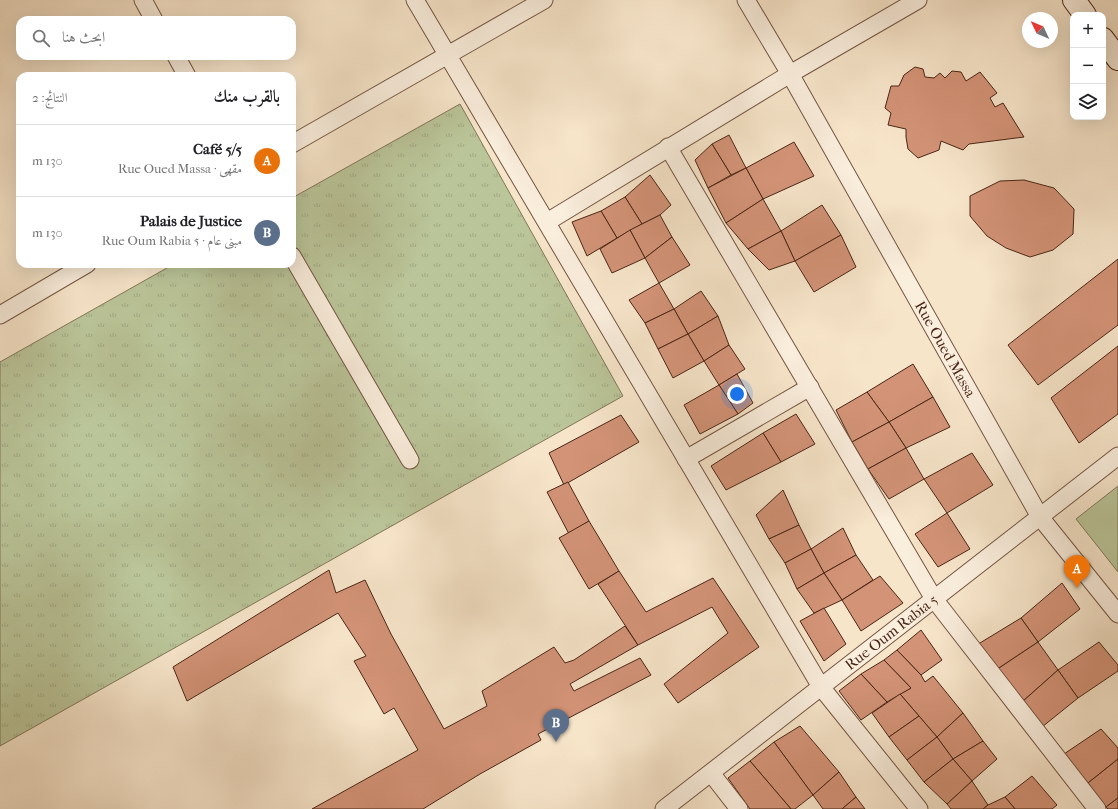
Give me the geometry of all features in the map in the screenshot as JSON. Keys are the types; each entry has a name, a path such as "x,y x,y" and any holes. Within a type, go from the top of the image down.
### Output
{"street":[{"path":"143,0 152,16"},
{"path":"415,0 821,687 919,809"},
{"path":"296,142 544,0"},
{"name":"Rue Oued Massa","path":"746,0 790,74 1040,517 1118,614"},
{"path":"547,222 668,147 918,0"},
{"path":"1074,0 1083,12"},
{"path":"1106,43 1118,59"},
{"path":"178,60 185,72"},
{"path":"668,147 934,599 1090,806"},
{"path":"296,263 410,460"},
{"path":"0,315 80,268"},
{"path":"686,459 810,387"},
{"name":"Rue Oum Rabia 5","path":"664,809 1118,456"},
{"path":"711,773 739,809"}],"green space":[{"path":"460,104 623,396 0,746 0,362 167,268 296,268 296,196"},
{"path":"1118,486 1118,572 1076,519"}],"building":[{"path":"915,67 923,69 925,77 934,78 940,73 945,78 952,71 961,72 966,81 980,72 997,93 990,98 995,107 1003,103 1024,137 969,144 963,150 941,141 939,150 918,158 908,149 906,129 888,125 891,113 885,108 891,86 899,86 904,75"},
{"path":"729,135 746,168 731,175 712,144"},
{"path":"794,142 814,176 763,199 746,168"},
{"path":"712,144 731,175 708,188 695,160"},
{"path":"746,168 763,199 726,223 708,188"},
{"path":"650,175 671,205 660,215 642,224 625,197"},
{"path":"1024,180 1054,188 1074,209 1073,234 1053,250 1030,257 1006,248 987,236 970,216 970,196 1000,181"},
{"path":"625,197 642,224 617,238 601,211"},
{"path":"763,199 781,231 748,249 726,223"},
{"path":"822,205 841,235 795,261 781,231"},
{"path":"601,211 617,238 587,256 572,222"},
{"path":"660,215 672,237 645,258 630,230"},
{"path":"630,230 645,258 612,273 600,249"},
{"path":"781,231 795,261 769,270 748,249"},
{"path":"841,235 856,267 814,292 795,261"},
{"path":"672,237 690,265 659,283 645,258"},
{"path":"1118,259 1118,325 1038,385 1008,345"},
{"path":"659,283 674,309 645,323 629,300"},
{"path":"701,291 718,316 688,334 674,309"},
{"path":"674,309 688,334 658,349 645,323"},
{"path":"718,316 729,345 704,361 688,334"},
{"path":"688,334 704,361 673,378 658,349"},
{"path":"729,345 745,369 719,385 704,361"},
{"path":"1118,346 1118,414 1079,443 1051,398"},
{"path":"913,364 933,397 889,422 867,392"},
{"path":"737,374 753,403 738,414 719,385"},
{"path":"719,385 738,414 700,434 684,405"},
{"path":"867,392 889,422 852,442 836,410"},
{"path":"933,397 950,427 906,448 889,422"},
{"path":"796,414 815,444 781,462 763,433"},
{"path":"621,415 639,442 564,485 549,453"},
{"path":"889,422 906,448 868,469 852,442"},
{"path":"763,433 781,462 726,490 711,466"},
{"path":"906,448 924,479 889,499 868,469"},
{"path":"972,453 993,485 947,513 924,479"},
{"path":"568,482 589,521 569,534 547,492"},
{"path":"783,490 799,525 769,539 756,515"},
{"path":"947,513 970,549 938,567 915,534"},
{"path":"589,521 619,571 589,589 559,538"},
{"path":"799,525 811,549 785,563 769,539"},
{"path":"843,528 856,555 824,573 811,549"},
{"path":"811,549 824,573 797,589 785,563"},
{"path":"856,555 873,580 842,600 824,573"},
{"path":"329,570 336,593 365,580 391,634 444,729 487,706 482,691 554,647 565,663 574,660 625,626 638,645 570,684 574,691 640,658 651,675 538,734 541,740 480,774 423,809 312,809 418,750 394,708 384,714 354,661 366,656 338,613 187,701 173,667"},
{"path":"619,571 646,612 713,578 759,647 678,703 664,684 728,633 712,607 638,645 598,584"},
{"path":"824,573 842,600 814,613 797,589"},
{"path":"880,576 903,603 861,631 842,600"},
{"path":"1062,583 1080,609 1038,642 1021,618"},
{"path":"824,608 846,644 824,661 800,621"},
{"path":"1021,618 1038,642 996,670 975,646"},
{"path":"921,630 942,660 921,675 897,650"},
{"path":"1038,642 1058,670 1022,702 996,670"},
{"path":"1099,642 1118,665 1118,671 1078,698 1058,670"},
{"path":"897,650 921,675 925,682 933,676 963,713 937,737 900,694 911,688 884,660"},
{"path":"884,660 911,688 887,702 861,674"},
{"path":"1058,670 1078,698 1042,727 1022,702"},
{"path":"861,674 887,702 861,720 839,691"},
{"path":"900,694 919,716 889,737 872,713"},
{"path":"963,713 983,741 953,759 937,737"},
{"path":"919,716 937,737 907,760 889,737"},
{"path":"800,726 839,772 813,795 774,742"},
{"path":"1101,729 1118,748 1118,759 1088,783 1064,754"},
{"path":"937,737 953,759 924,782 907,760"},
{"path":"983,741 997,759 972,781 953,759"},
{"path":"774,742 813,795 795,809 791,809 750,761"},
{"path":"953,759 972,781 947,804 924,782"},
{"path":"1118,759 1118,798 1106,807 1088,783"},
{"path":"750,761 791,809 750,809 728,778"},
{"path":"839,772 856,797 842,809 823,809 813,795"},
{"path":"1032,776 1057,805 1052,809 1015,809 1005,797"},
{"path":"972,781 988,805 983,809 951,809 947,804"},
{"path":"856,797 865,809 842,809"},
{"path":"1005,797 1015,809 983,809 988,805"},
{"path":"1118,798 1118,809 1108,809 1106,807"}],"place":[{"name":"Café 5/5","path":"1077,588"},
{"name":"Palais de Justice","path":"556,742"}]}
